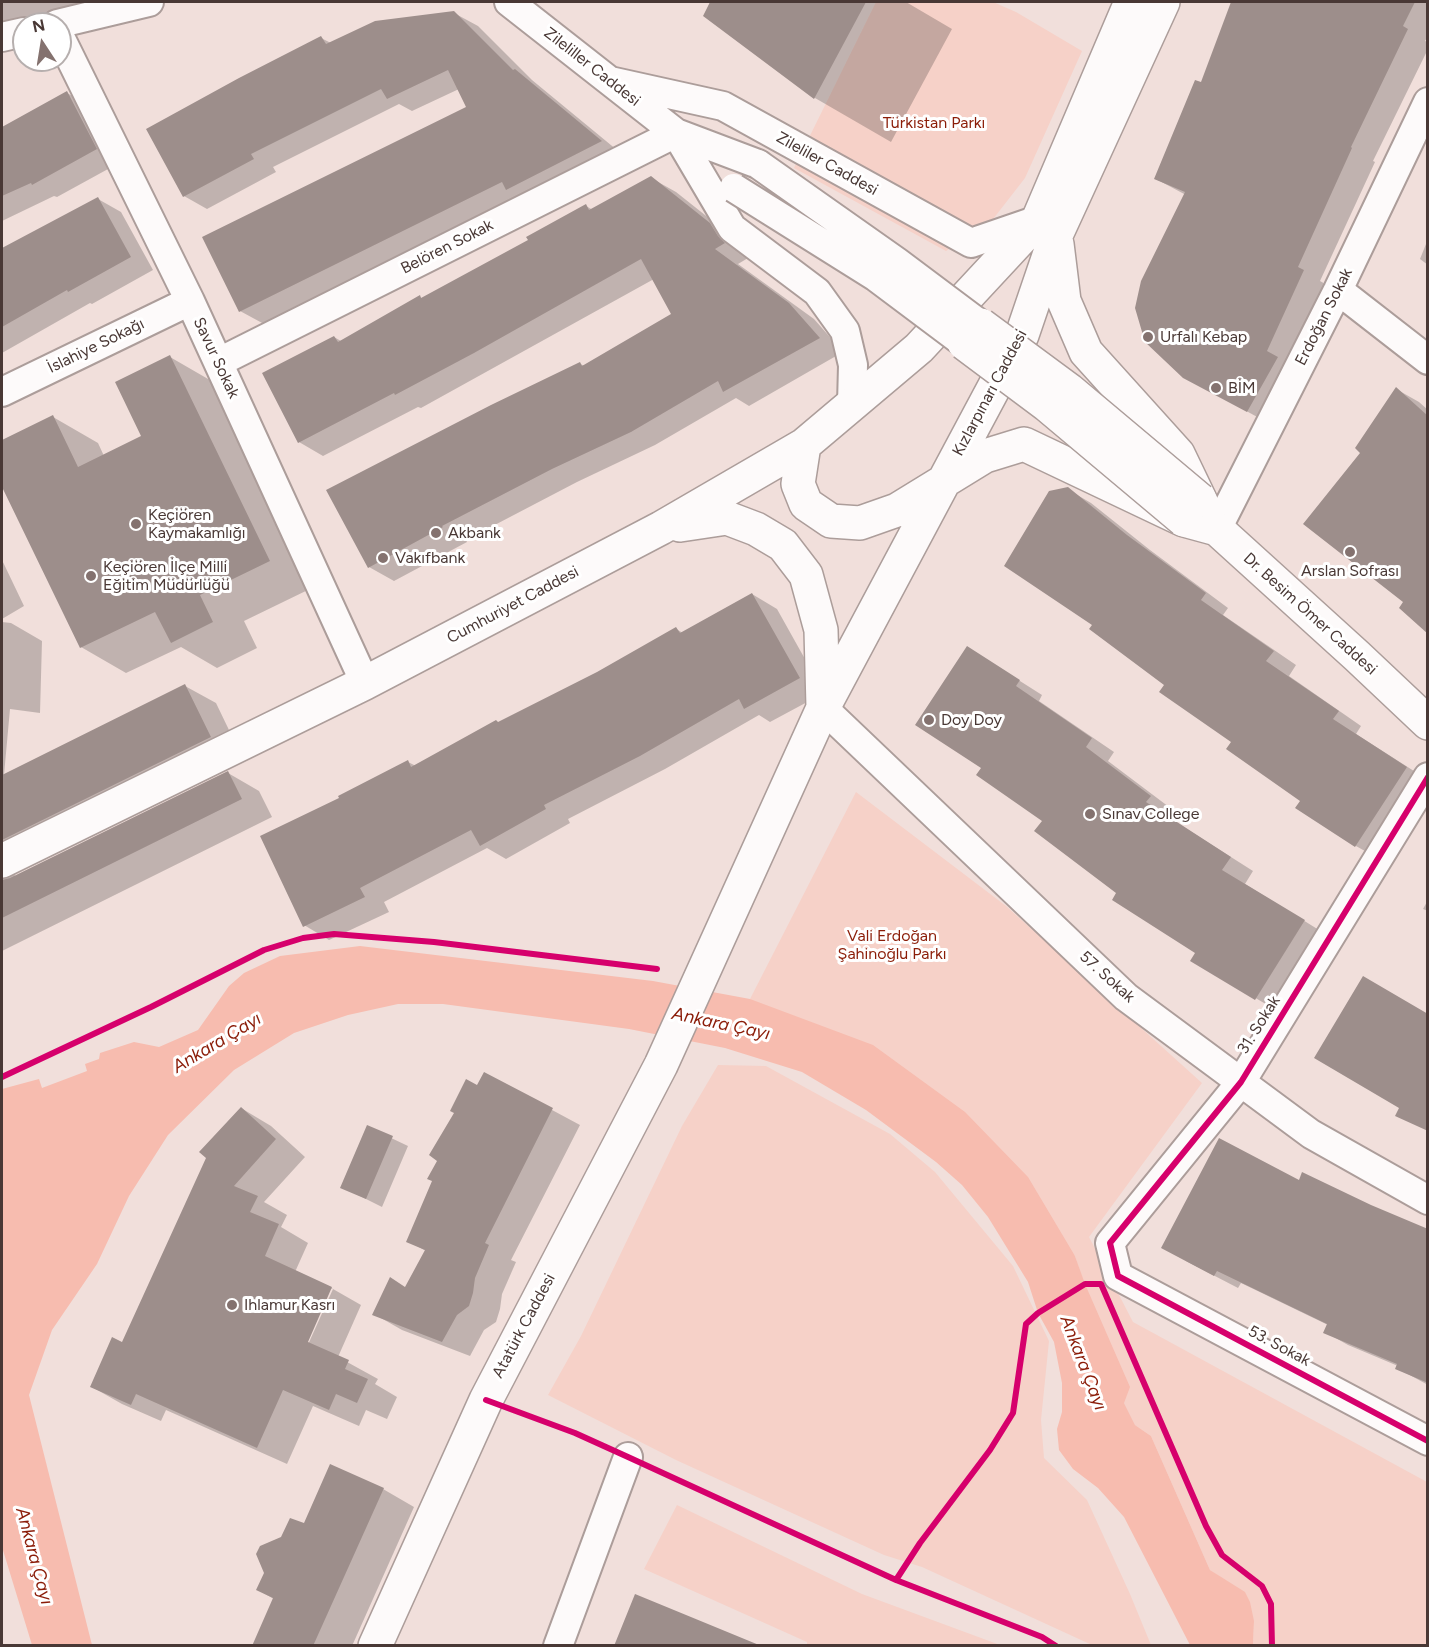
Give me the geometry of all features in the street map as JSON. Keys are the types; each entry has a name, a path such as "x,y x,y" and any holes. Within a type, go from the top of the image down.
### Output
{"main road":[{"name":"Kızlarpınarı Caddesi","path":"699,978 823,708 1022,335 1047,227 1131,2"},
{"name":"Kızlarpınarı Caddesi","path":"804,445 919,348 1047,227 1163,2"},
{"path":"1047,227 1064,301 1086,352 1178,454 1192,510"},
{"path":"973,334 1047,405 1192,510"},
{"path":"804,445 798,483 806,504 831,521 860,523 897,510 985,456 1024,444 1192,510"},
{"name":"Cumhuriyet Caddesi","path":"2,861 365,683 661,528 804,445"},
{"name":"Dr. Besim Ömer Caddesi","path":"1192,510 1217,529 1428,723"},
{"path":"661,528 727,518 756,529 783,545 806,575 821,630 823,708"},
{"name":"Atatürk Caddesi","path":"375,1646 486,1400 670,1045 699,978"}],"street":[{"path":"72,20 149,2"},
{"name":"Zileliller Caddesi","path":"509,2 676,133"},
{"name":"Savur Sokak","path":"72,61 219,362 365,683"},
{"name":"Zileliler Caddesi","path":"610,81 723,106 970,243 1047,227"},
{"name":"Erdoğan Sokak","path":"1217,529 1338,290 1428,102"},
{"path":"676,133 758,164 897,262 973,334"},
{"path":"676,133 734,188 876,277 973,334"},
{"path":"676,133 732,228 817,292 845,331 853,365 852,404"},
{"name":"Belören Sokak","path":"219,362 676,133"},
{"path":"1338,290 1428,360"},
{"name":"İslahiye Sokağı","path":"2,392 190,301"},
{"name":"57. Sokak","path":"823,708 1126,997 1311,1134 1428,1200"},
{"name":"31. Sokak","path":"1118,1276 1110,1243 1241,1082 1428,777"},
{"name":"53. Sokak","path":"1118,1276 1428,1441"},
{"path":"558,1646 628,1457"}],"green space":[{"name":"Türkistan Parkı","path":"876,2 993,2 1016,12 1082,51 1025,178 990,223 946,251 794,168"},
{"name":"Vali Erdoğan Şahinoğlu Parkı","path":"856,792 1006,906 1202,1083 1089,1237 1133,1322 1427,1482 1427,1645 1253,1645 1254,1621 1220,1577 1210,1570 1151,1436 1135,1425 1124,1403 1075,1256 750,999"},
{"path":"718,1065 766,1066 890,1134 935,1172 1013,1266 1049,1341 1041,1420 1044,1458 1087,1500 1151,1645 1092,1645 922,1567 884,1555 676,1460 548,1395 581,1336 682,1126"},
{"path":"677,1505 862,1594 1000,1645 807,1645 807,1642 644,1569"}],"water":[{"name":"Ankara Çayı","path":"360,946 653,981 750,999 873,1045 965,1112 1028,1177 1075,1256 1130,1387 1124,1403 1135,1425 1151,1436 1210,1570 1245,1592 1250,1602 1254,1621 1253,1645 1190,1645 1124,1517 1098,1488 1073,1469 1059,1450 1057,1429 1062,1412 1062,1383 1054,1342 1038,1313 1028,1282 988,1217 962,1185 936,1162 866,1110 802,1072 725,1048 629,1029 443,1004 398,1004 348,1015 294,1033 234,1070 168,1135 129,1196 97,1264 52,1330 29,1395 92,1645 32,1645 2,1547 2,1089 39,1079 42,1088 87,1071 85,1064 99,1059 100,1053 134,1042 159,1047 198,1030 229,986 244,973 280,956"}],"building":[{"path":"710,2 866,2 814,99 703,16"},
{"path":"1231,2 1415,2 1403,26 1408,29 1351,147 1298,267 1304,270 1267,351 1278,357 1247,412 1183,378 1145,342 1135,308 1141,281 1185,192 1154,179 1195,80 1201,82"},
{"path":"454,11 513,70 515,69 602,141 506,190 502,182 239,312 202,237 466,107 448,70 387,99 381,89 251,154 254,159 183,197 146,129 321,36 326,44 375,21"},
{"path":"67,91 97,149 32,185 31,183 2,196 2,127"},
{"path":"651,176 710,223 725,243 715,249 789,303 820,338 723,392 718,381 631,432 552,469 442,526 368,568 326,490 491,405 580,362 582,366 671,314 641,259 474,353 298,443 262,373 334,336 338,342 420,295 421,298 528,240 526,237 586,204 589,210"},
{"path":"98,197 131,257 2,327 2,248"},
{"name":"Keçiören Kaymakamlığı","path":"170,355 270,561 200,595 213,622 171,643 155,612 80,648 2,487 2,440 53,415 78,467 141,436 115,382"},
{"path":"1396,387 1428,416 1428,634 1399,608 1403,602 1303,524 1360,453 1355,448"},
{"path":"1068,487 1127,535 1206,593 1201,600 1274,651 1266,661 1339,711 1333,719 1407,767 1355,847 1295,808 1300,801 1226,749 1231,742 1159,692 1164,685 1089,629 1092,625 1004,566 1049,491"},
{"path":"752,593 800,678 744,709 739,699 640,756 544,805 546,809 480,846 471,830 360,888 365,897 303,927 260,836 339,798 338,796 408,760 411,767 496,720 498,722 597,672 676,627 680,633"},
{"path":"967,646 1020,680 1016,686 1092,738 1086,747 1151,796 1146,802 1231,857 1222,870 1305,920 1255,1000 1190,961 1195,953 1112,900 1116,893 1034,831 1042,821 976,775 981,768 915,725"},
{"path":"185,684 211,737 2,840 2,775"},
{"path":"228,771 242,799 2,918 2,880"},
{"path":"1363,976 1428,1014 1428,1131 1395,1116 1399,1108 1314,1058"},
{"path":"484,1072 553,1108 485,1243 489,1245 475,1278 469,1306 457,1315 442,1342 372,1315 390,1277 405,1287 425,1250 406,1242 432,1181 427,1179 437,1161 429,1155 454,1113 450,1111 466,1079 477,1085"},
{"name":"Ihlamur Kasrı","path":"241,1107 276,1139 234,1186 258,1196 250,1212 279,1224 265,1256 332,1287 308,1342 349,1360 345,1369 368,1379 357,1403 336,1394 329,1410 283,1390 257,1448 136,1394 131,1405 90,1387 112,1337 122,1342 206,1158 199,1152"},
{"path":"367,1125 393,1136 366,1199 340,1188"},
{"path":"1219,1138 1299,1180 1302,1172 1428,1229 1428,1383 1395,1369 1397,1364 1323,1333 1327,1324 1217,1271 1214,1276 1161,1248"},
{"path":"330,1464 384,1488 313,1646 252,1646 273,1598 256,1590 264,1573 256,1554 260,1546 281,1537 290,1518 304,1523"},
{"path":"635,1594 759,1645 614,1646"}],"cycle path":[{"path":"1428,777 1241,1082 1110,1243 1118,1276 1428,1441"},
{"path":"2,1077 151,1007 264,950 303,938 334,934 434,942 657,969"},
{"path":"896,1580 920,1543 990,1450 1013,1413 1026,1324 1038,1313 1085,1284 1101,1284 1206,1526 1222,1555 1262,1586 1271,1604 1272,1646"},
{"path":"486,1400 575,1433 896,1580 1042,1637 1056,1646"}],"place":[{"name":"Urfalı Kebap","path":"1148,337"},
{"name":"BİM","path":"1216,388"},
{"name":"Keçiören Kaymakamlığı","path":"136,524"},
{"name":"Akbank","path":"436,533"},
{"name":"Arslan Sofrası","path":"1350,552"},
{"name":"Vakıfbank","path":"383,558"},
{"name":"Keçiören İlçe Milli Eğitim Müdürlüğü","path":"91,576"},
{"name":"Doy Doy","path":"929,720"},
{"name":"Sınav College","path":"1090,814"},
{"name":"Ihlamur Kasrı","path":"232,1305"}]}
